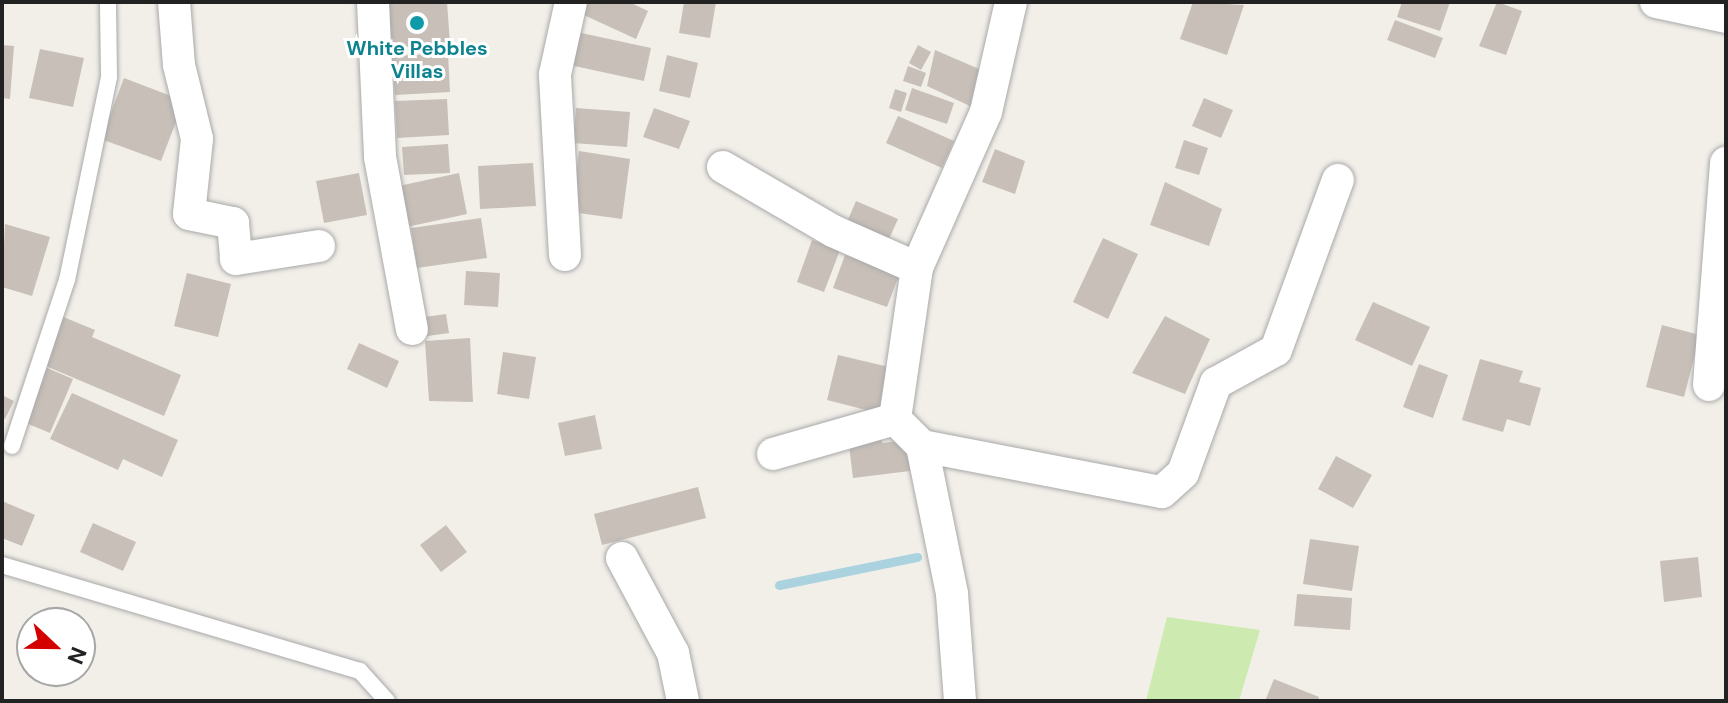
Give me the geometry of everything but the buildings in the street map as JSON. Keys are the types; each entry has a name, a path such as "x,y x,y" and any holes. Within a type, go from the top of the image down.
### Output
{"street":[{"path":"174,2 179,65 197,139 189,214 233,223 236,259 319,246"},
{"path":"373,2 380,157 412,329"},
{"path":"565,255 555,74 571,2"},
{"path":"895,419 917,268 986,112 1011,2"},
{"path":"1656,2 1726,17"},
{"path":"1709,385 1726,163"},
{"path":"723,167 833,231 917,268"},
{"path":"922,446 1162,492 1183,473 1216,383 1276,350 1338,180"},
{"path":"895,419 922,446 952,594 960,701"},
{"path":"773,454 895,419"},
{"path":"622,558 673,653 683,701"}],"lane":[{"path":"12,446 67,280 109,77 108,2"},
{"path":"2,565 360,671 387,701"}],"green space":[{"path":"1167,617 1260,630 1239,701 1146,701"}],"waterway":[{"path":"779,585 917,557"}],"place":[{"name":"White Pebbles Villas","path":"417,23"}]}
